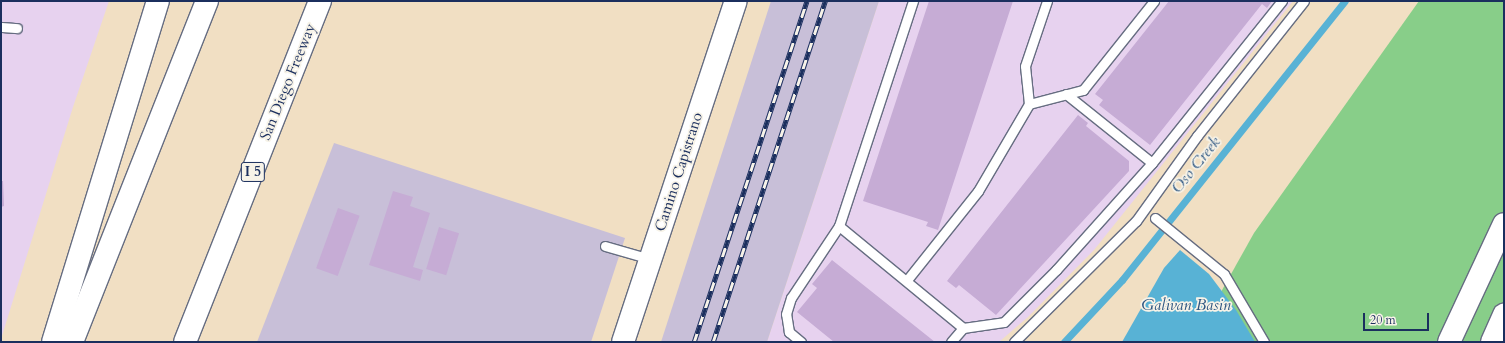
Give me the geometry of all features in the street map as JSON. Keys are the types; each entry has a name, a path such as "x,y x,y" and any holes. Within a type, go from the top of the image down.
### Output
{"main road":[{"path":"53,342 158,1"},
{"path":"72,342 207,1"},
{"name":"San Diego Freeway","path":"185,342 320,1"},
{"name":"Camino Capistrano","path":"623,342 736,1"},
{"path":"1449,342 1504,224"},
{"path":"1492,342 1504,315"}],"lane":[{"path":"801,342 789,332 786,314 791,298 839,226 913,1"},
{"path":"907,280 978,191 1029,104 1025,66 1047,1"},
{"path":"1029,104 1083,90 1154,1"},
{"path":"951,342 962,328 1004,322 1056,270 1152,163 1282,1"},
{"path":"1014,342 1136,221 1151,213 1197,136 1304,1"},
{"path":"1,26 17,28"},
{"path":"1066,94 1152,163"},
{"path":"1151,213 1224,274 1264,342"},
{"path":"839,226 907,280 962,328"},
{"path":"605,246 650,259"}],"shaded area":[{"path":"1,1 109,1 73,107 1,339"},
{"path":"771,1 879,1 767,342 661,342"},
{"path":"879,1 1293,1 1094,250 1028,317 999,342 767,342"},
{"path":"334,143 625,238 591,342 257,342"}],"green space":[{"path":"1419,1 1504,1 1504,342 1193,342 1254,233"}],"water":[{"name":"Galivan Basin","path":"1180,250 1209,274 1236,310 1255,342 1122,342 1164,268"}],"building":[{"path":"929,1 1013,1 938,230 926,226 928,222 863,201"},
{"path":"1169,1 1272,1 1267,8 1262,4 1150,145 1099,105 1103,100 1095,94"},
{"path":"1078,115 1088,123 1086,126 1129,161 1129,171 996,315 959,285 956,288 947,281"},
{"path":"1,181 3,181 4,206 1,207"},
{"path":"393,191 413,197 410,206 430,213 413,267 423,270 420,281 369,265"},
{"path":"338,208 360,216 338,276 316,268"},
{"path":"439,227 459,233 446,275 426,269"},
{"path":"832,260 935,342 834,342 797,312 817,288 812,284"}],"waterway":[{"name":"Oso Creek","path":"1064,342 1122,280 1345,1"}],"railway":[{"path":"694,342 807,1"},
{"path":"713,342 825,1"}]}
